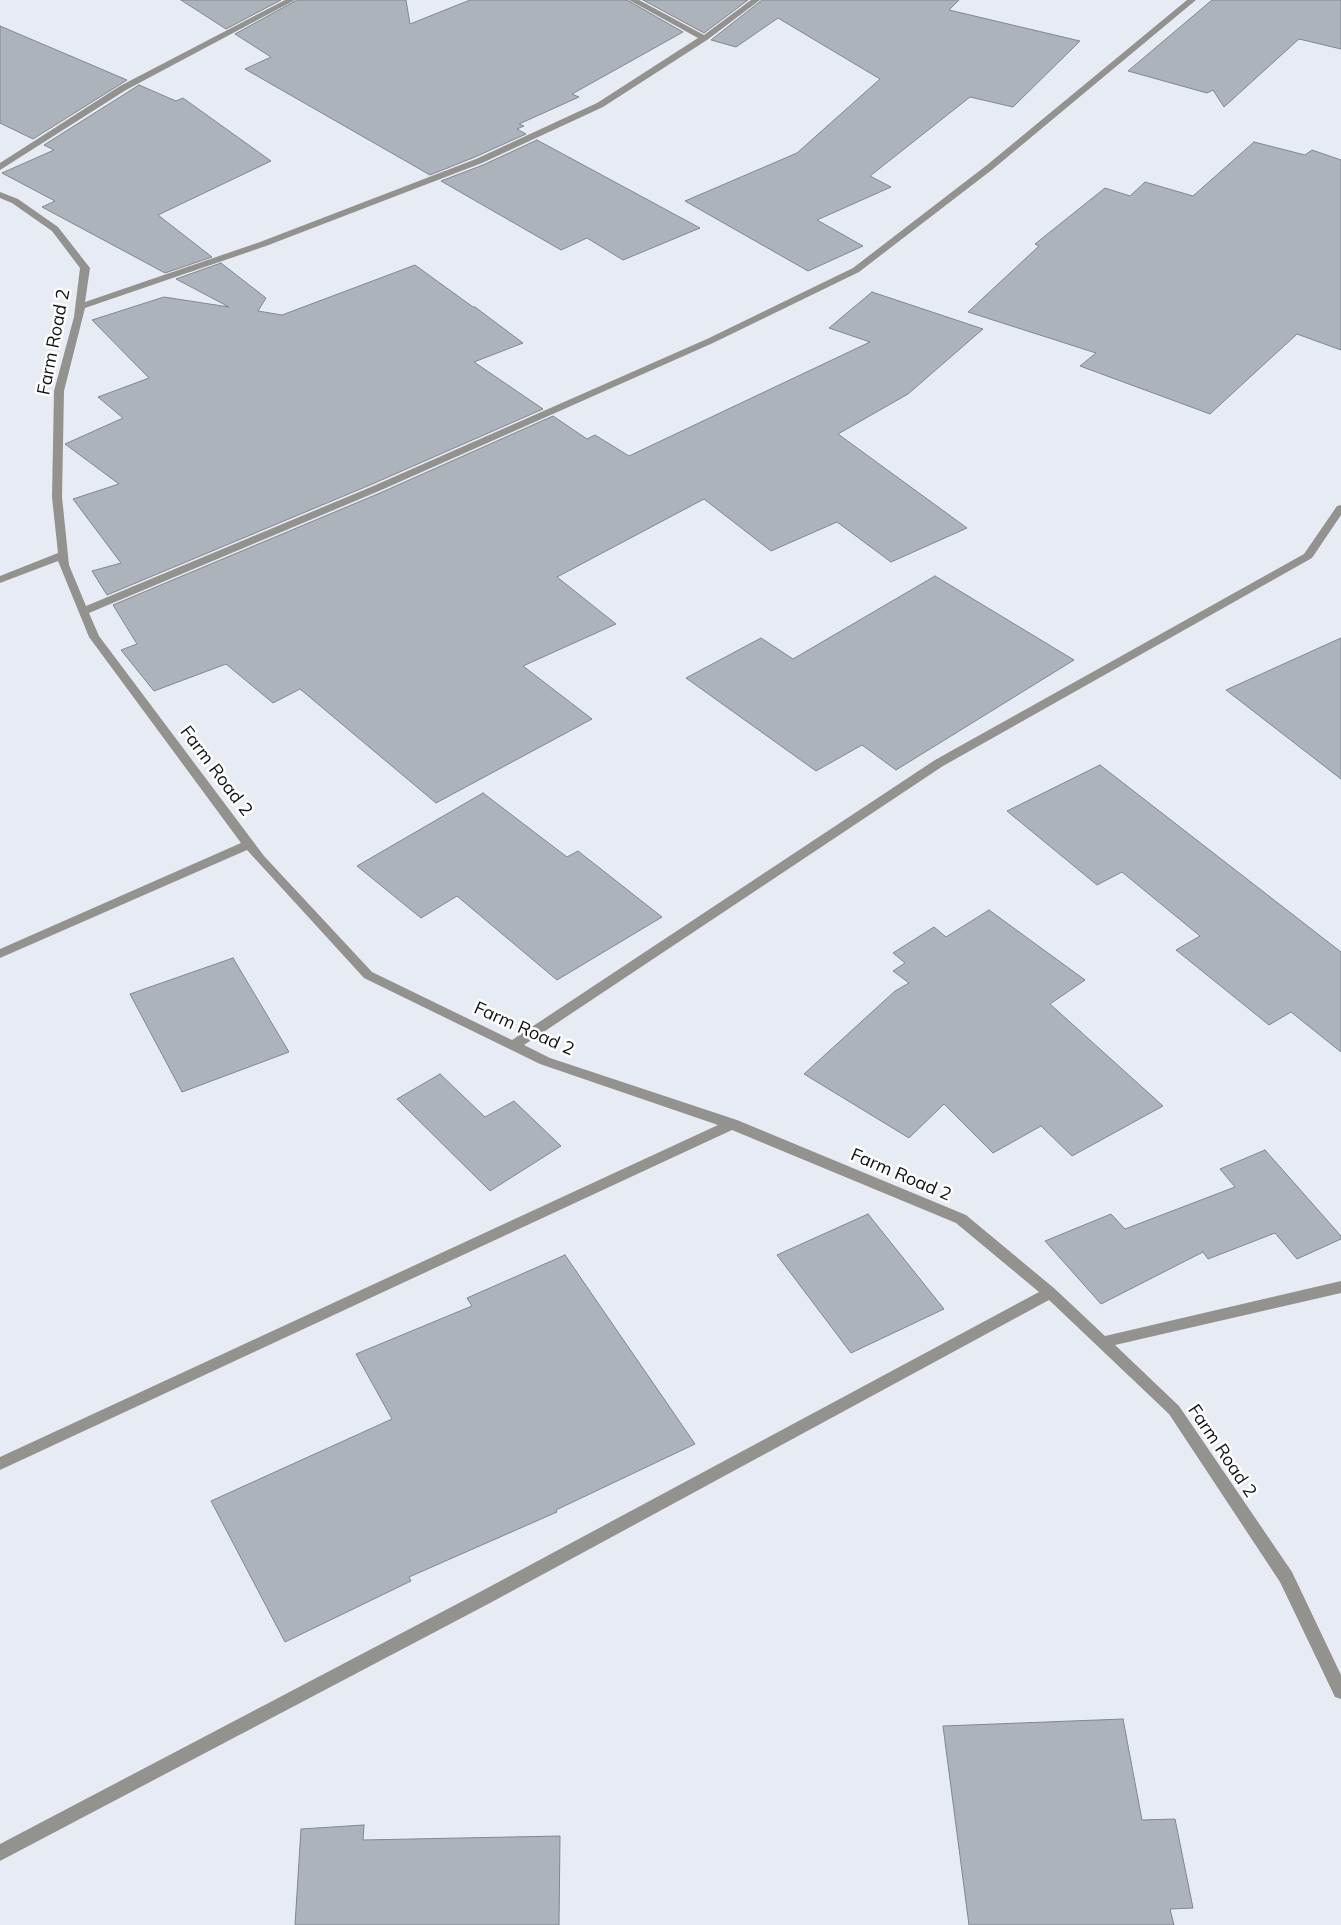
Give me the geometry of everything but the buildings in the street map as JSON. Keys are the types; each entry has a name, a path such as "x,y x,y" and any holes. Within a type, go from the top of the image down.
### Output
{"street":[{"path":"0,167 123,88 290,0"},
{"path":"633,0 704,38"},
{"path":"80,307 263,244 479,161 600,105 704,38 756,0"},
{"path":"84,611 375,489 701,345 856,270 990,167 1192,0"},
{"name":"Farm Road 2","path":"0,195 15,201 55,229 84,268 80,307 59,391 58,497 64,564 94,636 260,858 368,976 545,1061 732,1124 961,1219 1050,1293 1174,1410 1286,1577 1341,1692"},
{"path":"514,1046 938,763 1308,556 1341,508"},
{"path":"0,580 63,554"},
{"path":"0,954 249,844"},
{"path":"0,1464 95,1418 732,1124"},
{"path":"1103,1342 1341,1288"},
{"path":"0,1853 484,1598 1050,1293"}]}
